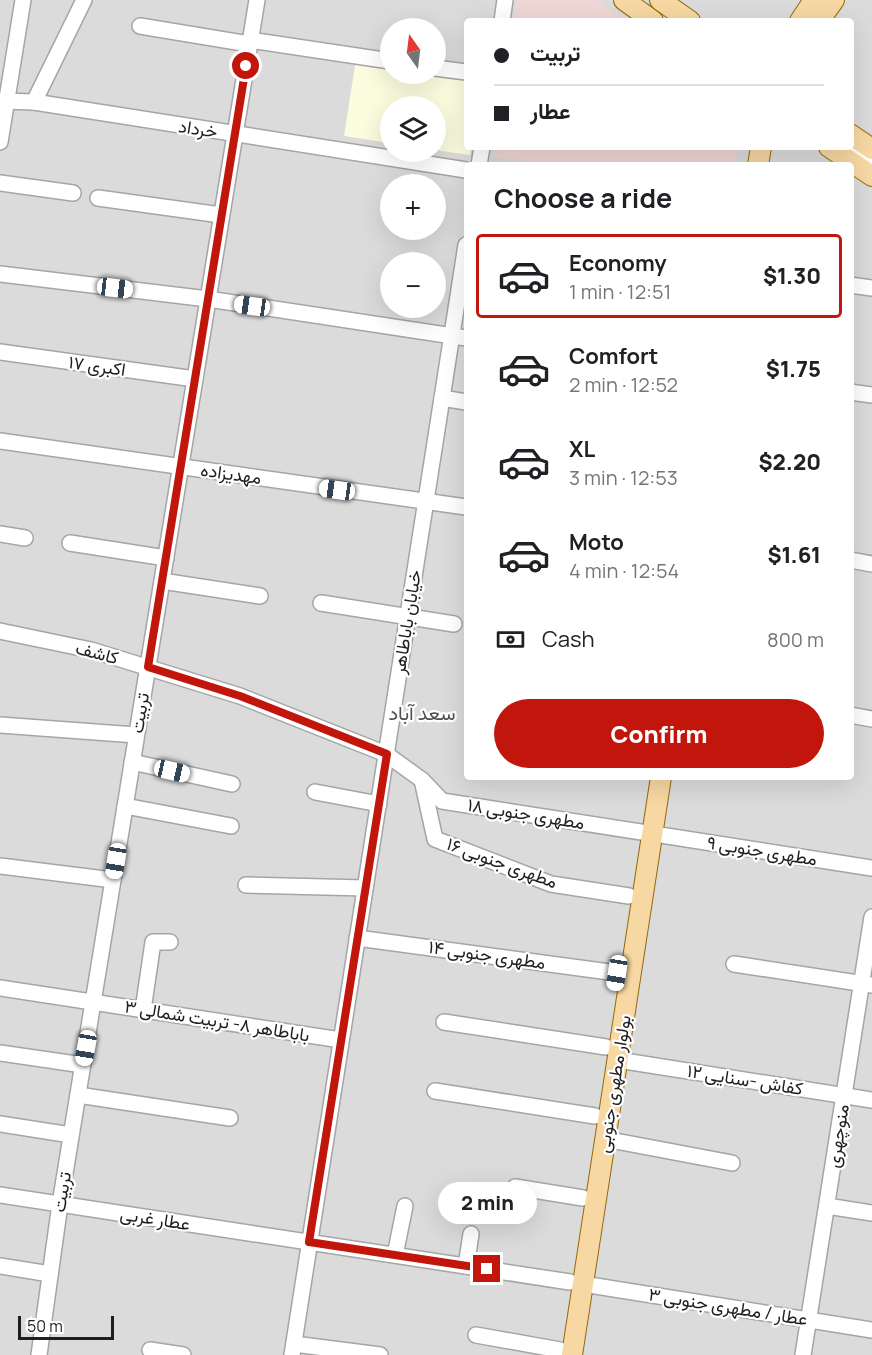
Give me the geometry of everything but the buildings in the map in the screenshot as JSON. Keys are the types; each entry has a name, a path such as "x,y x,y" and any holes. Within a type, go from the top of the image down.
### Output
{"main road":[{"path":"624,0 649,18"},
{"path":"660,0 686,18"},
{"path":"802,18 814,0"},
{"path":"821,18 834,0"},
{"path":"854,137 872,149"},
{"path":"833,150 850,162"},
{"path":"854,164 872,177"},
{"name":"بولوار مطهری جنوبی","path":"576,1283 583,1198 596,1116 612,1054 646,833 647,780"},
{"name":"بولوار مطهری جنوبی","path":"564,1353 605,1139 617,973 629,896 660,780"}],"street":[{"path":"0,142 3,101 23,0"},
{"path":"34,102 84,0"},
{"name":"تربیت","path":"39,1355 82,1065 257,0"},
{"path":"502,18 505,0"},
{"path":"140,26 380,60"},
{"path":"446,69 464,72"},
{"name":"خرداد","path":"3,101 34,102 464,170"},
{"path":"853,150 872,163"},
{"path":"0,183 73,193"},
{"path":"98,198 222,215"},
{"name":"خیابان باباطاهر","path":"293,1349 442,398 459,337 464,273"},
{"path":"0,274 208,299 459,337"},
{"path":"854,286 872,288"},
{"name":"اکبری ۱۷","path":"0,352 195,379"},
{"path":"854,393 872,395"},
{"path":"442,398 464,402"},
{"name":"مهدیزاده","path":"0,441 464,507"},
{"path":"0,534 25,538"},
{"path":"70,543 166,558"},
{"path":"854,561 872,564"},
{"path":"162,580 260,596"},
{"path":"321,603 454,624"},
{"name":"کاشف","path":"0,631 91,650 240,696 387,754 422,780"},
{"path":"854,716 872,718"},
{"path":"0,725 136,735"},
{"path":"132,762 232,784"},
{"name":"مطهری جنوبی ۱۸","path":"422,780 442,801 646,833"},
{"name":"مطهری جنوبی ۱۶","path":"422,780 435,839 551,884 629,896"},
{"path":"315,792 379,804"},
{"path":"125,806 231,826"},
{"name":"مطهری جنوبی ۹","path":"646,833 872,868"},
{"path":"0,866 113,880"},
{"path":"246,885 365,888"},
{"name":"منوچهری","path":"803,1355 844,1096 867,984 872,917"},
{"name":"مطهری جنوبی ۱۴","path":"357,938 617,973"},
{"path":"143,1010 153,942 170,942"},
{"path":"734,964 867,984"},
{"name":"باباطاهر ۸- تربیت شمالی ۳","path":"0,988 341,1040"},
{"name":"کفاش -سنایی ۱۲","path":"444,1022 872,1100"},
{"path":"0,1053 82,1065"},
{"path":"435,1091 596,1116"},
{"path":"78,1095 230,1118"},
{"path":"0,1124 71,1135"},
{"path":"605,1139 732,1163"},
{"path":"515,1187 583,1198"},
{"name":"عطار غربی","path":"0,1195 466,1266"},
{"path":"395,1256 405,1206"},
{"path":"826,1206 872,1213"},
{"path":"466,1266 471,1234"},
{"path":"0,1266 50,1274"},
{"name":"عطار / مطهری جنوبی ۳","path":"466,1266 872,1330"},
{"path":"477,1335 564,1353"},
{"path":"293,1349 380,1355"},
{"path":"150,1350 183,1355"}],"shaded area":[{"path":"0,0 872,0 872,1355 0,1355"},
{"path":"517,0 596,0 623,18 514,18"},
{"path":"356,59 380,63 380,84 446,84 446,75 464,76 464,150 471,150 470,155 446,152 446,96 380,96 380,141 344,136"},
{"path":"495,150 738,150 736,162 530,162 494,157"}],"district":[{"name":"سعد آباد","path":"422,713"}],"route":[{"path":"246,66 148,667 240,696 387,754 309,1242 487,1269"}]}
